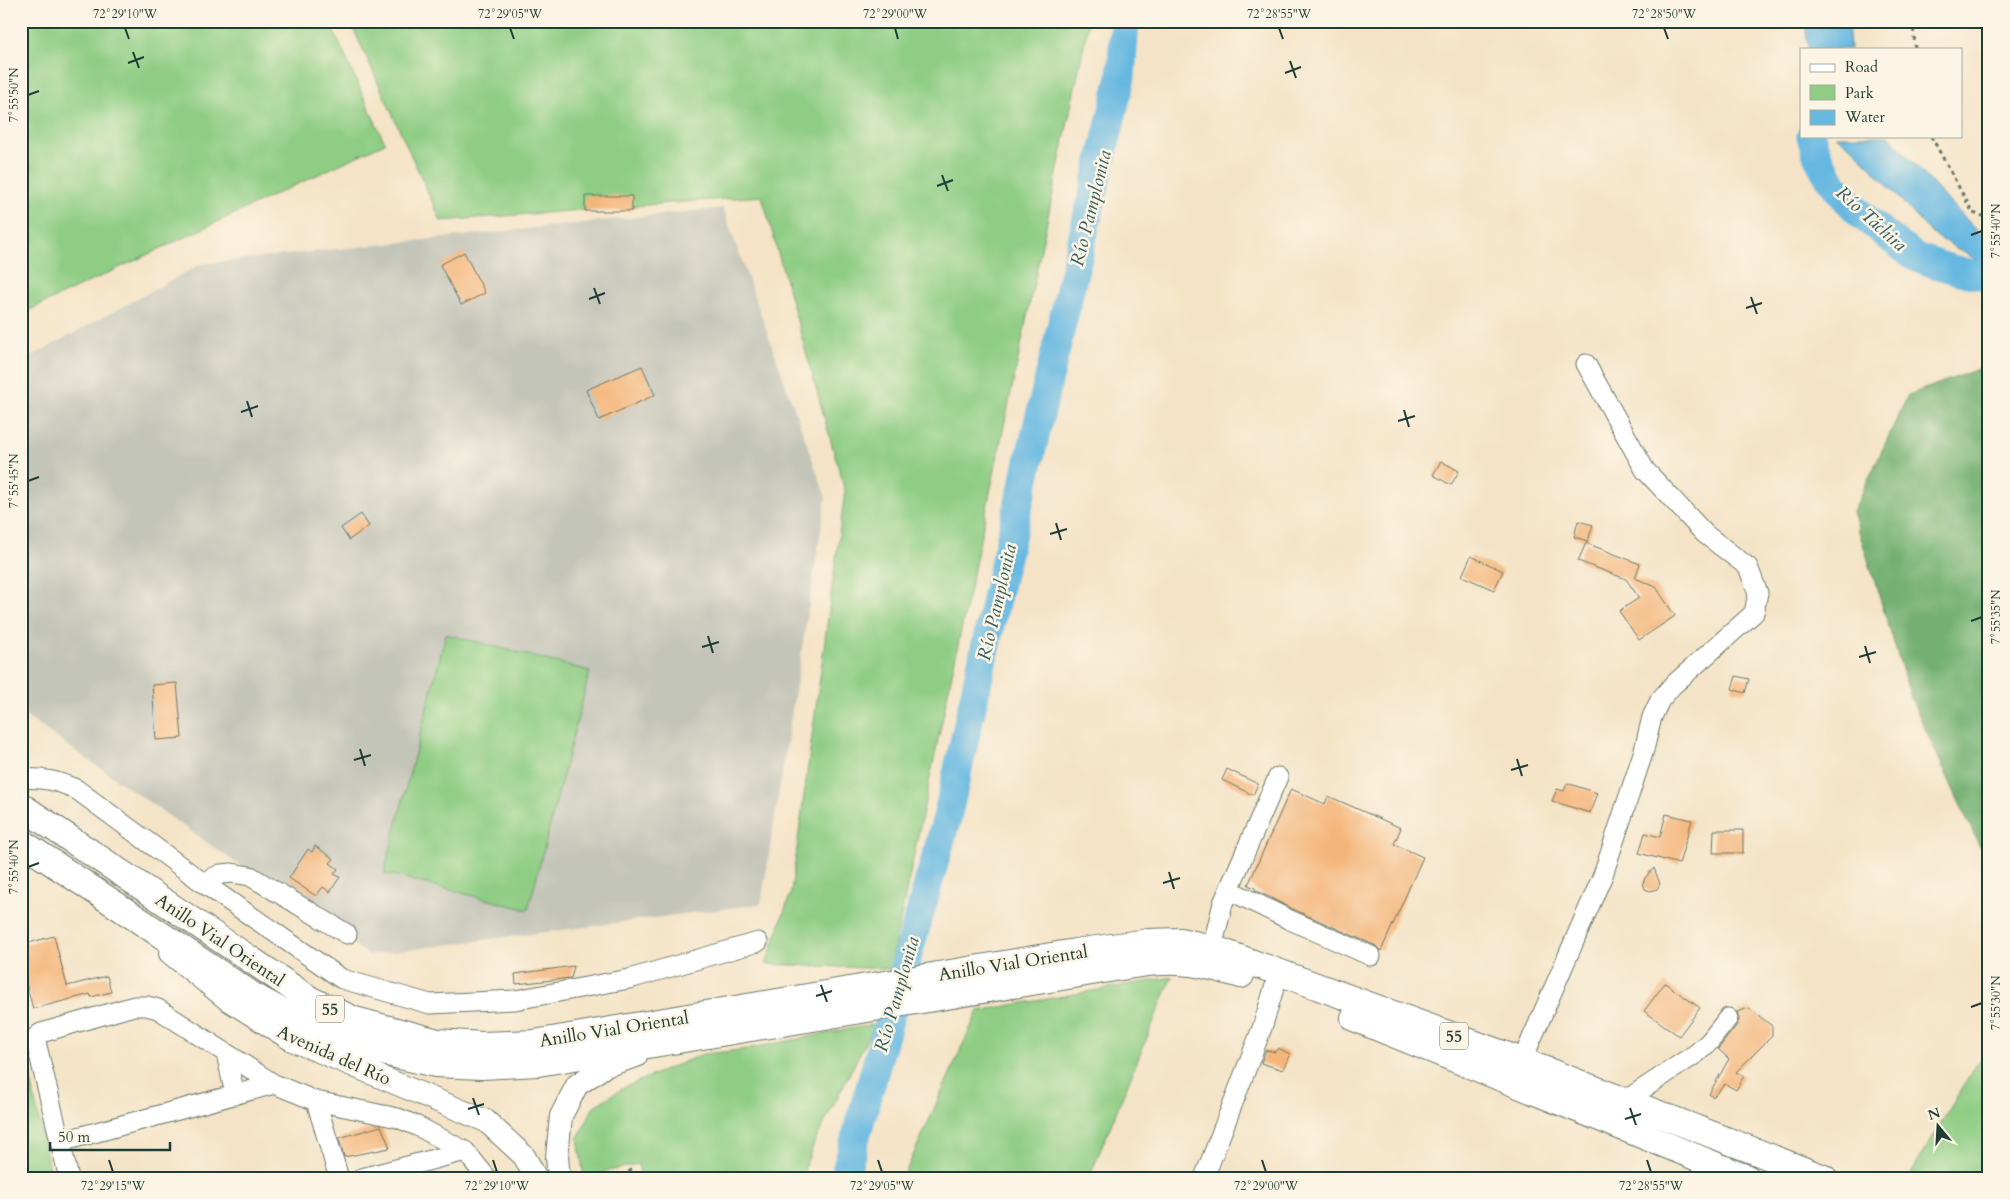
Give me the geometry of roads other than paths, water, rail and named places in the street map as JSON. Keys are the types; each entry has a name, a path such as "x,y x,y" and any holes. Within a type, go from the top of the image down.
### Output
{"highway":[{"name":"Anillo Vial Oriental","path":"21,806 269,974 311,1000 355,1020 438,1042 482,1045 692,1031"},
{"name":"Anillo Vial Oriental","path":"21,842 255,997 302,1023 356,1046 436,1064 482,1066 538,1063 692,1031 1077,963 1148,942 1180,942 1212,948 1522,1061 1824,1178"},
{"name":"Anillo Vial Oriental","path":"1077,963 1178,962 1210,966 1275,985 1747,1178"}],"main road":[{"name":"Avenida del Río","path":"85,886 227,999 292,1040 486,1121 524,1156 536,1178"},
{"path":"559,1178 557,1157 561,1116 577,1085 605,1066 692,1031"}],"street":[{"path":"1522,1061 1603,875 1644,750 1652,717 1660,700 1672,686 1754,613 1758,593 1748,567 1706,534 1645,470 1586,364"},
{"path":"21,779 39,777 59,781 76,789 206,885 342,979 430,1004 515,1000 628,979 758,942"},
{"path":"1212,948 1223,902 1278,777"},
{"path":"206,885 212,878 221,874 232,873 250,876 347,934"},
{"path":"1229,890 1371,956"},
{"path":"1204,1178 1262,1028 1275,985"},
{"path":"69,1178 36,1037 41,1033 134,1006 147,1006 158,1009 274,1084 316,1101 398,1118 465,1151 487,1178"},
{"path":"1626,1100 1697,1053 1710,1041 1728,1018"},
{"path":"226,1053 235,1095"},
{"path":"60,1142 274,1084"},
{"path":"316,1101 339,1178"},
{"path":"362,1178 465,1151"}],"water":[{"path":"1805,21 1848,21 1850,48 1808,48"},
{"path":"1839,138 1891,138 1951,204 1982,235 1989,237 1989,267 1932,234 1855,150"}],"waterway":[{"name":"Río Pamplonita","path":"844,1178 947,818 997,595 1121,77 1125,21"},
{"name":"Río Táchira","path":"1812,138 1816,152 1832,182 1854,208 1880,230 1906,250 1924,260 1960,271 1989,277"}]}
